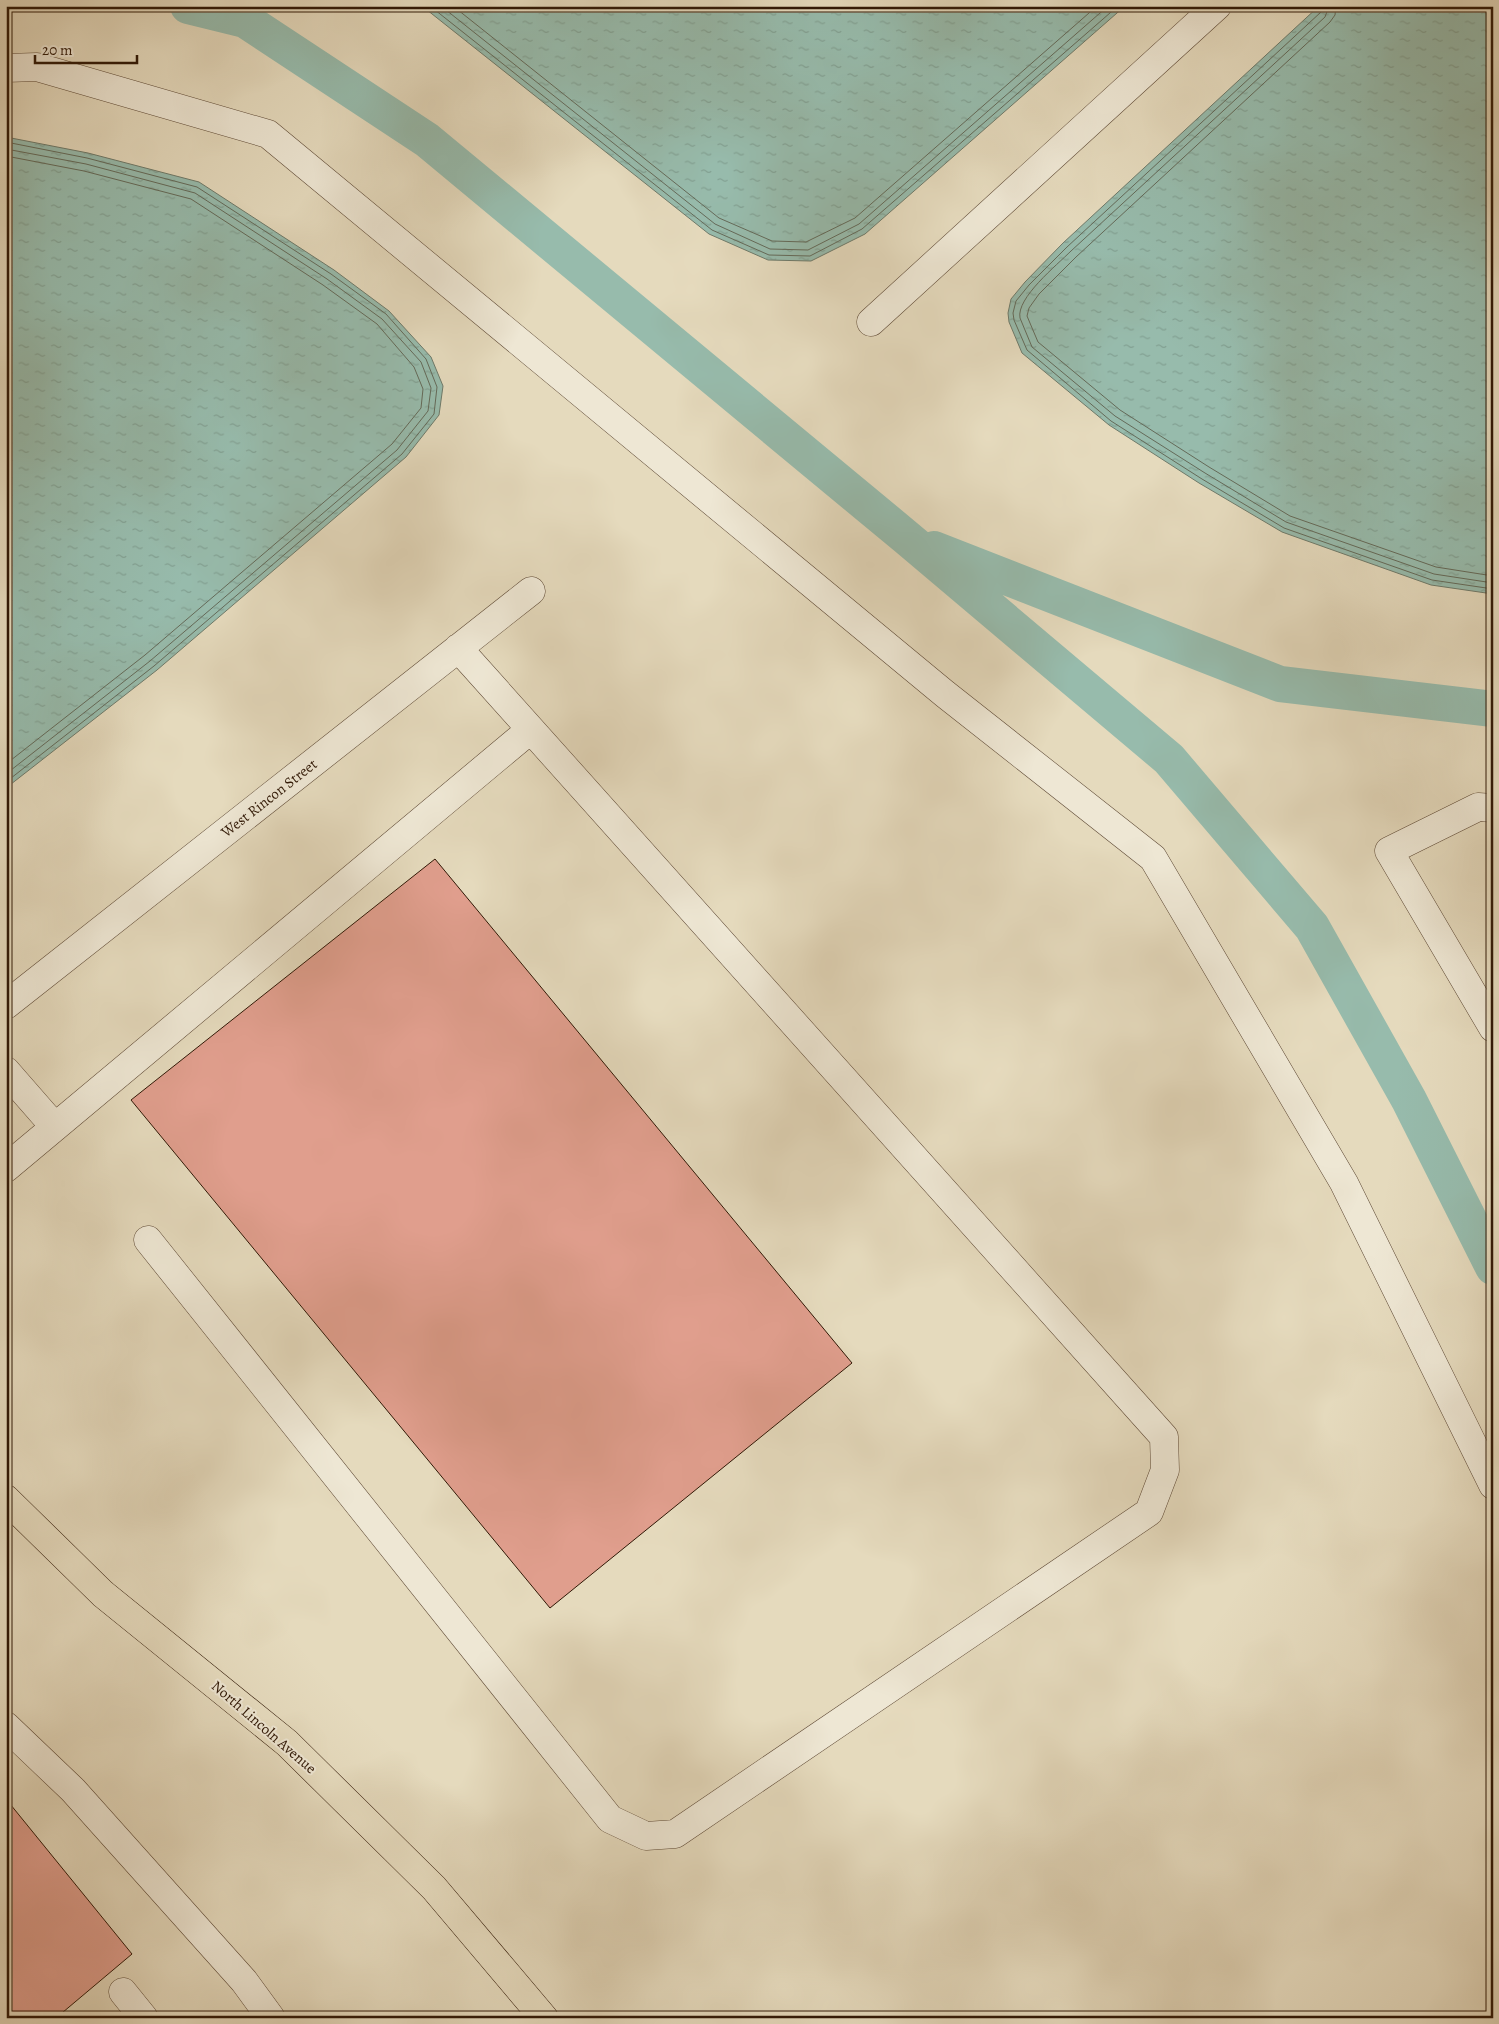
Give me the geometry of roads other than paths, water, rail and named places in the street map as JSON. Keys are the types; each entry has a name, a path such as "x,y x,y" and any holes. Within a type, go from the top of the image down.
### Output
{"main road":[{"name":"North Lincoln Avenue","path":"6,1500 103,1594 287,1743 434,1888 544,2018"}],"street":[{"path":"871,322 1217,6"},
{"path":"6,68 38,67 268,134 945,694 1153,858 1344,1183 1493,1485"},
{"name":"West Rincon Street","path":"6,1005 531,591"},
{"path":"148,1240 610,1819 646,1836 675,1834 1149,1512 1165,1470 1164,1437 458,648"},
{"path":"6,1168 530,730"},
{"path":"1493,808 1478,807 1389,851 1493,1028"},
{"path":"6,1071 54,1126"},
{"path":"6,1726 73,1790 244,1981 271,2018"},
{"path":"123,1992 144,2018"}],"water":[{"path":"422,6 1125,6 865,234 811,261 768,260 709,234"},
{"path":"1319,6 1493,6 1493,594 1431,585 1282,532 1199,483 1109,425 1022,353 1009,322 1008,313 1011,299 1063,243"},
{"path":"6,137 88,153 199,182 334,270 389,311 431,357 443,386 439,415 406,457 157,670 6,788"}],"waterway":[{"path":"188,6 245,20 427,140 907,538 1169,759 1312,927 1409,1100 1493,1267"},
{"path":"934,549 1280,684 1493,709"}]}
